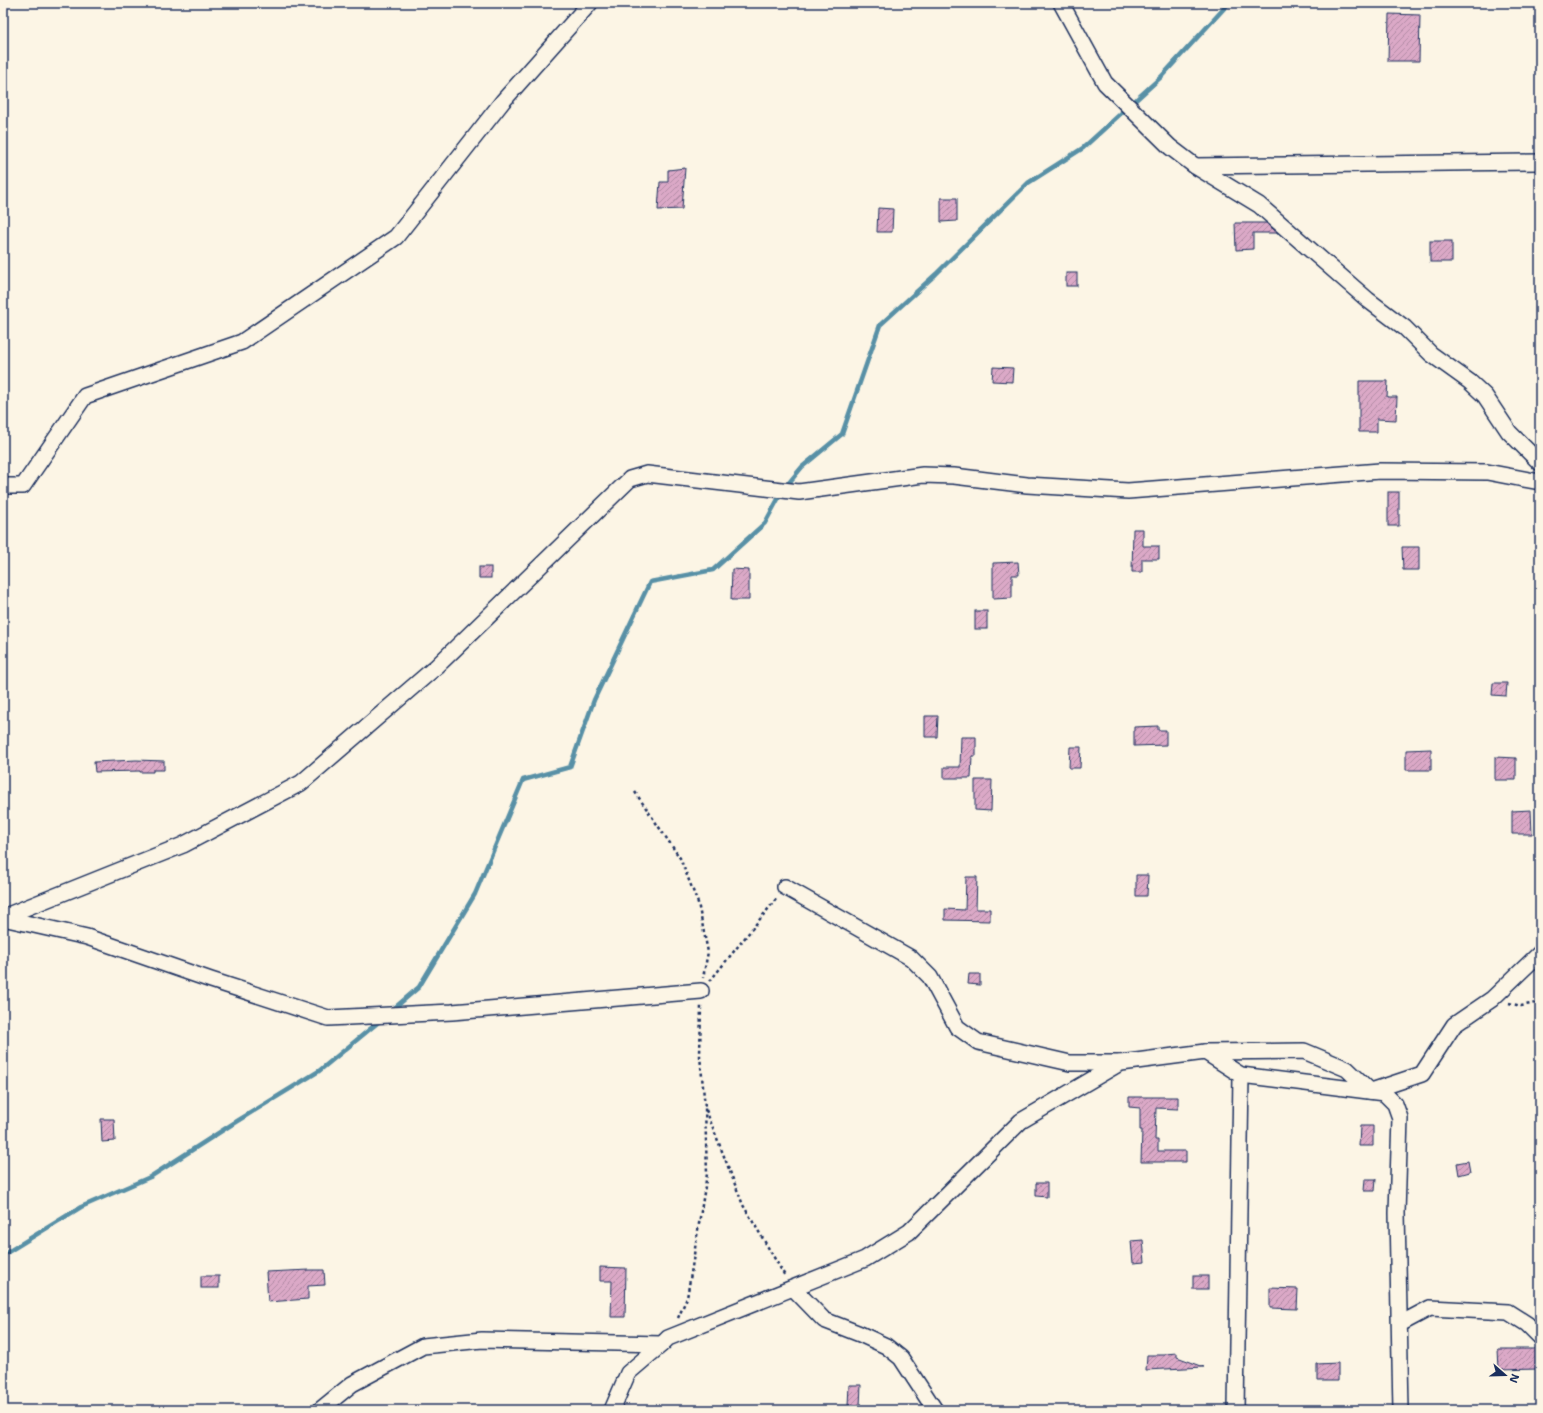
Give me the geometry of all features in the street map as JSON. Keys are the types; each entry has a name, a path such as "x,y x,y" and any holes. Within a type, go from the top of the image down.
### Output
{"street":[{"path":"3,486 23,486 85,396 242,342 396,237 503,101 590,3"},
{"path":"1061,3 1105,83 1170,147 1195,166 1259,205 1368,300 1405,328 1431,354 1470,382 1485,396 1509,432 1540,463"},
{"path":"1195,166 1540,162"},
{"path":"3,918 184,846 301,783 437,666 630,480 647,474 799,492 923,475 954,476 1027,485 1128,491 1380,471 1487,472 1540,482"},
{"path":"785,887 911,958 930,977 957,1027 978,1042 1070,1063 1121,1063 1205,1052 1304,1051 1347,1069 1370,1091"},
{"path":"3,918 87,937 211,980 328,1018 452,1012 702,990"},
{"path":"1370,1091 1422,1074 1454,1025 1492,999 1540,953"},
{"path":"1205,1052 1242,1075 1384,1093 1395,1104 1400,1118 1397,1212 1401,1410"},
{"path":"612,1410 628,1373 665,1341 865,1259 909,1232 1021,1121 1121,1063"},
{"path":"1236,1410 1242,1075"},
{"path":"793,1288 824,1320 886,1346 901,1358 934,1410"},
{"path":"1400,1324 1430,1308 1508,1312 1527,1324 1540,1337"},
{"path":"320,1410 352,1384 423,1346 482,1340 665,1341"}],"path":[{"path":"635,792 680,858 698,904 708,952 702,990 700,1056 705,1107 707,1174 688,1298 665,1341"},
{"path":"702,990 772,906 785,887"},
{"path":"1492,999 1521,1006 1540,1002"},
{"path":"705,1107 744,1205 769,1251 793,1288"}],"building":[{"path":"1389,14 1420,15 1419,61 1388,61"},
{"path":"685,168 682,209 658,210 660,182 668,182 668,170"},
{"path":"941,198 957,198 957,221 941,222"},
{"path":"878,208 893,209 892,232 877,232"},
{"path":"1235,223 1266,223 1278,233 1253,233 1253,249 1236,250"},
{"path":"1430,241 1452,241 1452,262 1430,262"},
{"path":"1066,273 1077,273 1077,286 1066,286"},
{"path":"993,367 1013,368 1012,382 992,381"},
{"path":"1359,381 1388,381 1387,397 1397,397 1396,420 1377,419 1377,432 1359,432"},
{"path":"1388,492 1399,492 1399,526 1388,526"},
{"path":"1133,529 1143,529 1143,546 1159,546 1159,559 1142,559 1142,572 1132,572"},
{"path":"1402,547 1419,547 1419,570 1403,570"},
{"path":"1018,562 1019,575 1012,575 1012,598 993,599 993,563"},
{"path":"479,567 491,567 491,578 479,578"},
{"path":"732,569 749,570 749,600 731,600"},
{"path":"975,611 987,611 987,629 975,629"},
{"path":"1493,683 1507,683 1506,696 1492,695"},
{"path":"925,716 938,716 937,737 925,737"},
{"path":"1158,726 1158,730 1166,730 1166,745 1134,746 1134,727"},
{"path":"961,737 976,737 976,756 972,756 971,778 944,778 944,767 960,767"},
{"path":"1070,747 1081,747 1080,768 1069,768"},
{"path":"1431,749 1431,770 1406,770 1406,750"},
{"path":"1495,757 1516,758 1516,780 1495,780"},
{"path":"136,760 164,761 164,770 153,770 153,772 95,772 94,762"},
{"path":"975,780 992,780 991,811 975,810"},
{"path":"1531,810 1532,834 1512,834 1512,811"},
{"path":"1136,875 1148,875 1147,896 1136,896"},
{"path":"966,877 977,877 976,909 990,909 990,921 945,920 945,909 965,910"},
{"path":"969,974 980,974 980,985 968,984"},
{"path":"1129,1097 1178,1097 1178,1109 1156,1108 1155,1140 1158,1140 1158,1151 1186,1151 1186,1162 1141,1162 1142,1130 1140,1130 1140,1108 1129,1107"},
{"path":"101,1119 114,1119 115,1141 102,1142"},
{"path":"1360,1126 1373,1126 1373,1146 1359,1146"},
{"path":"1468,1161 1470,1172 1459,1175 1457,1163"},
{"path":"1365,1179 1376,1179 1375,1191 1364,1191"},
{"path":"1036,1183 1047,1183 1047,1197 1036,1196"},
{"path":"1143,1240 1145,1262 1133,1263 1131,1241"},
{"path":"600,1267 626,1268 625,1317 611,1317 612,1281 600,1281"},
{"path":"324,1270 325,1285 308,1286 308,1299 268,1302 266,1272"},
{"path":"201,1276 219,1276 219,1288 201,1288"},
{"path":"1193,1276 1208,1276 1208,1289 1193,1289"},
{"path":"1270,1288 1298,1289 1297,1309 1270,1308"},
{"path":"1498,1349 1537,1349 1537,1369 1499,1370"},
{"path":"1177,1353 1177,1357 1204,1367 1146,1370 1147,1355"},
{"path":"1338,1363 1338,1381 1317,1381 1317,1364"},
{"path":"849,1385 861,1385 860,1406 848,1405"}],"waterway":[{"path":"391,1011 419,987 475,894 523,780 570,767 594,700 650,582 713,570 765,523 783,490 802,467 842,434 880,325 936,274 1028,183 1083,148 1161,77 1229,3"},
{"path":"3,1255 81,1207 150,1177 319,1071 381,1020"}]}
